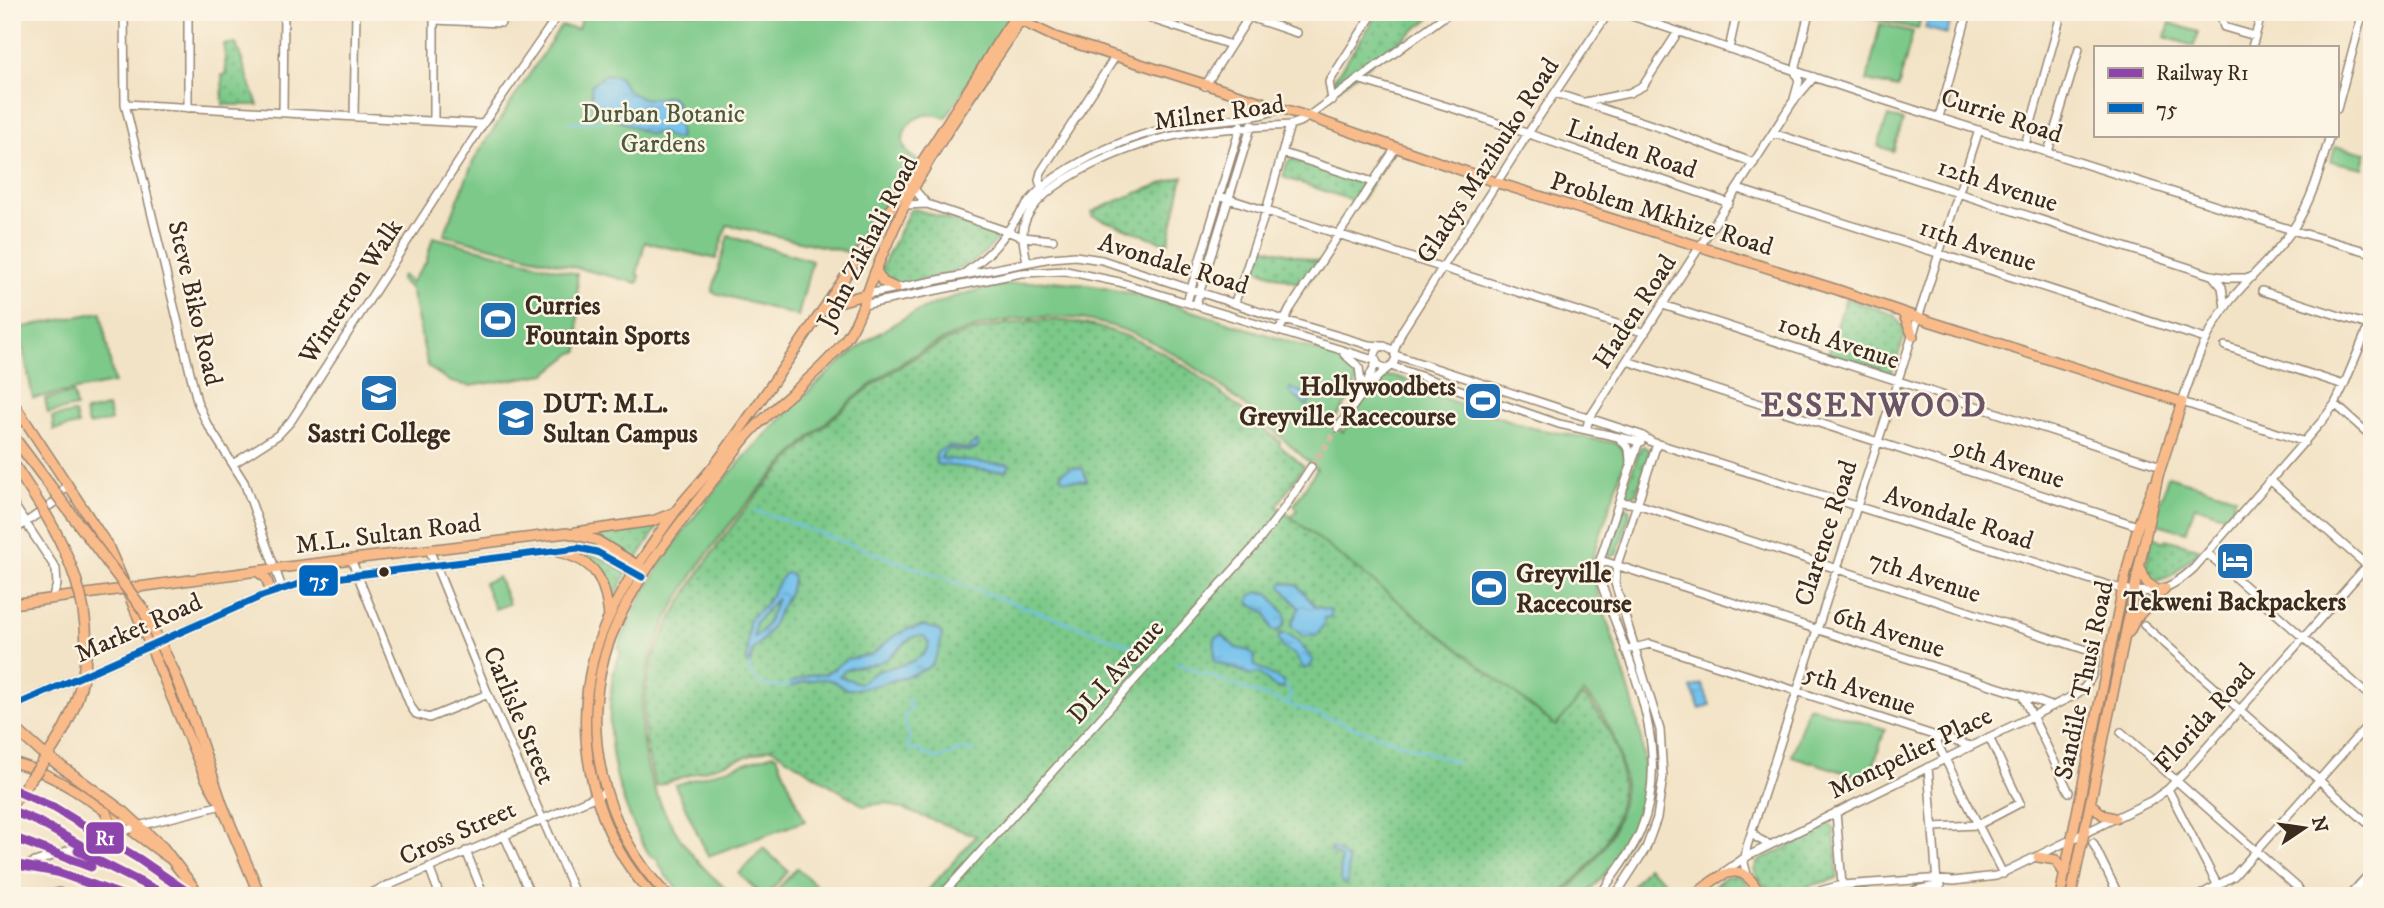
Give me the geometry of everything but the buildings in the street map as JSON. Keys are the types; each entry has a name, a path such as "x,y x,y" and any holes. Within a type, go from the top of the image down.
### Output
{"highway":[{"path":"12,435 144,611 173,670 222,805 260,896"},
{"path":"12,462 58,534 73,567 83,609 86,647 82,681 64,729 12,804"},
{"path":"12,726 40,751 109,800 176,863 200,896"}],"main road":[{"name":"Problem Mkhize Road","path":"1018,15 1055,37 1115,57 1306,117 1497,183 2182,402"},
{"name":"John Zikhali Road","path":"641,572 738,447 840,346 853,327 905,205 1018,15"},
{"name":"John Zikhali Road","path":"641,572 676,512 720,457 770,387 1018,15"},
{"path":"876,271 883,282 896,288"},
{"path":"820,314 846,300 867,294"},
{"path":"846,300 862,308"},
{"path":"1903,313 1913,336"},
{"path":"770,387 785,398"},
{"path":"12,401 108,546 205,777 222,805"},
{"name":"Sandile Thusi Road","path":"2060,896 2138,526 2160,471 2182,402"},
{"name":"Sandile Thusi Road","path":"2071,896 2160,471"},
{"path":"567,533 653,521 676,512"},
{"name":"M.L. Sultan Road","path":"12,604 276,568 567,533 596,540 641,572"},
{"path":"497,541 499,556"},
{"name":"M.L. Sultan Road","path":"282,588 434,564 578,548 591,550 641,572"},
{"path":"550,550 579,558 593,569 604,585 609,618"},
{"path":"2121,650 2136,618 2161,589 2146,582 2140,562"},
{"path":"257,571 266,578 271,592"},
{"path":"641,572 609,618 593,660 586,711 588,755 595,796 618,849 653,896"},
{"path":"641,572 611,637 598,686 596,730 606,792 621,832 650,877 668,896"},
{"name":"Market Road","path":"12,706 282,588"},
{"path":"12,762 31,767 58,781 135,827"},
{"path":"2090,803 2103,815 2115,818"},
{"path":"97,839 109,828 110,818 106,812"},
{"path":"2038,857 2056,860 2063,867 2065,874"},
{"path":"1694,896 1721,874 1735,872 1748,878 1760,896"}],"street":[{"name":"Steve Biko Road","path":"124,12 125,104 200,411 244,482 282,588"},
{"path":"188,12 188,108"},
{"path":"283,113 284,12"},
{"path":"354,116 356,12"},
{"name":"Winterton Walk","path":"233,464 278,435 291,421 483,124 560,12"},
{"path":"1130,12 1231,45"},
{"path":"1332,100 1329,82 1374,12"},
{"name":"Milner Road","path":"1023,237 1028,216 1043,192 1107,158 1155,141 1194,132 1290,125 1361,80 1450,12"},
{"name":"Gladys Mazibuko Road","path":"1395,353 1402,331 1609,12"},
{"name":"Currie Road","path":"1620,12 2025,145 2372,253"},
{"path":"1729,49 1737,12"},
{"path":"1792,103 1799,81 1796,71 1810,12"},
{"path":"1939,117 1968,12"},
{"path":"2252,46 2262,12"},
{"path":"2338,104 2363,12"},
{"path":"1205,86 1250,15 1297,33"},
{"path":"2221,15 2224,27 2255,36"},
{"path":"434,120 434,16 501,23"},
{"path":"2025,145 2059,22"},
{"path":"1584,102 1629,93 1643,86 1678,33"},
{"path":"2048,152 2079,49"},
{"path":"1043,192 1039,180 1041,172 1115,57"},
{"name":"Haden Road","path":"1586,430 1589,419 1792,103 1814,77"},
{"name":"Linden Road","path":"1361,80 1471,114 1729,203"},
{"path":"1555,93 1664,129 1754,163"},
{"path":"125,104 483,124"},
{"name":"Milner Road","path":"961,275 984,258 1064,172 1103,150 1128,140 1192,123 1253,117 1279,109"},
{"path":"1196,304 1230,200 1253,117"},
{"path":"1187,302 1242,118"},
{"path":"1192,123 1194,132"},
{"path":"1234,302 1266,211 1290,125"},
{"name":"Clarence Road","path":"1748,878 1744,858 1752,831 1979,130"},
{"name":"12th Avenue","path":"1773,133 2211,275 2251,278"},
{"name":"Sandile Thusi Road","path":"2182,402 2206,339 2225,309 2292,230 2313,188 2330,136"},
{"path":"1128,140 1130,149"},
{"path":"1279,331 1395,149"},
{"path":"1103,150 1107,158"},
{"path":"1283,153 1373,182"},
{"path":"914,189 927,204"},
{"name":"11th Avenue","path":"1738,189 2206,339"},
{"path":"1220,196 1645,333"},
{"path":"905,205 927,204 1023,237 1053,240"},
{"path":"1023,237 1027,262"},
{"name":"Avondale Road","path":"867,294 1027,262 1075,256 1111,263 1284,320 1369,345 1384,346"},
{"path":"1105,278 1111,263"},
{"name":"Avondale Road","path":"862,308 1021,273 1066,271 1105,278 1196,304 1375,362"},
{"path":"2211,275 2222,287 2225,309"},
{"path":"2134,592 2161,589 2180,580 2271,481 2335,404 2370,322 2262,291"},
{"name":"10th Avenue","path":"1663,305 2160,471"},
{"name":"Gladys Mazibuko Road","path":"1384,346 1402,331"},
{"path":"1338,428 1362,391 1375,362 1375,351 1384,346 1395,353 1395,361 1357,400"},
{"path":"2225,346 2344,385"},
{"path":"1336,348 1359,367 1362,391"},
{"name":"Avondale Road","path":"1395,353 1640,439 2134,592"},
{"name":"9th Avenue","path":"1627,361 2138,526"},
{"path":"1375,362 1388,367"},
{"name":"Avondale Road","path":"1388,367 1544,420 1613,436 1640,439"},
{"path":"1463,391 1465,378"},
{"name":"Problem Mkhize Road","path":"2182,402 2305,442"},
{"path":"2335,404 2372,437"},
{"path":"1613,436 1623,442 1630,452 1629,476"},
{"path":"1601,896 1633,848 1642,829 1649,802 1653,765 1646,716 1601,583 1600,560 1640,439"},
{"path":"1615,896 1646,848 1660,804 1663,776 1660,730 1615,590 1617,565 1654,443"},
{"name":"DLI Avenue","path":"941,896 1254,547 1311,467"},
{"path":"2271,481 2370,566"},
{"path":"12,532 55,502 67,484"},
{"path":"12,502 56,569 57,585 52,599"},
{"name":"7th Avenue","path":"1620,502 1637,504 2096,653"},
{"name":"Carlisle Street","path":"429,549 488,694 576,896"},
{"path":"2207,553 2372,698"},
{"path":"351,559 416,714 429,718 488,694"},
{"name":"6th Avenue","path":"1600,560 2051,706"},
{"name":"Florida Road","path":"1801,896 1842,885 1954,881 2003,874 2151,801 2177,781 2370,566"},
{"path":"2144,625 2372,827"},
{"name":"5th Avenue","path":"1625,650 1650,644 1933,735 2003,874"},
{"name":"Montpelier Place","path":"1721,874 1744,858 2075,695 2088,684 2094,671 2096,653"},
{"path":"2022,695 2069,792"},
{"path":"2198,896 2234,876 2372,720"},
{"path":"2121,732 2297,887 2303,896"},
{"path":"1933,735 1971,746"},
{"path":"1933,827 1978,825 2020,802 1989,737"},
{"path":"1928,767 1938,896"},
{"path":"2168,789 2223,896"},
{"name":"Cross Street","path":"364,896 380,893 388,885 606,792"},
{"path":"1649,802 1660,804"},
{"path":"12,870 135,827 222,805"},
{"path":"1836,812 1842,885"},
{"path":"1752,831 1761,841 1770,845"},
{"path":"504,835 531,896"},
{"path":"2093,843 2119,896"},
{"path":"466,851 484,896"},
{"path":"1621,866 1630,874"},
{"path":"429,867 440,896"},
{"path":"2349,896 2372,871"},
{"name":"Florida Road","path":"1906,896 1937,882"},
{"path":"388,885 392,896"},
{"path":"1755,886 1766,896"},
{"path":"45,896 56,892 67,895"},
{"path":"1828,896 1861,893 1879,896"},
{"path":"1801,896 1808,896"}],"green space":[{"name":"Durban Botanic Gardens","path":"583,12 1012,12 946,118 922,116 906,128 904,146 909,154 919,161 909,176 905,173 853,253 727,225 716,259 645,242 637,274 640,276 638,283 444,235 473,162 482,147 561,26 578,29"},
{"path":"1379,12 1438,12 1336,90 1331,84"},
{"path":"1843,12 1922,12 1918,29"},
{"path":"2170,23 2198,32 2194,46 2165,37"},
{"path":"1880,24 1913,32 1898,88 1867,81"},
{"path":"224,44 236,44 258,105 223,105 222,75 226,75"},
{"path":"1888,116 1903,121 1893,151 1878,146"},
{"path":"2335,146 2366,153 2363,168 2331,161"},
{"path":"1292,159 1372,183 1360,203 1283,177 1287,163"},
{"path":"1183,176 1168,244 1092,216 1092,212 1103,207"},
{"path":"911,208 989,232 995,235 996,241 986,252 963,267 938,276 893,285 883,278 881,269"},
{"path":"728,236 812,261 798,316 712,292"},
{"name":"Curries Fountain Sports","path":"433,237 577,274 579,351 546,374 470,386 451,382 428,367 411,289 400,280 402,275 411,282 426,262"},
{"path":"1262,247 1321,262 1306,286 1256,269"},
{"name":"Greyville Racecourse","path":"1052,281 1116,290 1157,301 1345,360 1356,375 1356,383 1333,422 1343,432 1375,385 1381,379 1394,377 1414,383 1413,388 1532,428 1615,443 1622,448 1625,460 1593,557 1591,572 1632,698 1643,759 1643,787 1638,814 1627,841 1609,868 1584,896 1559,896 1584,874 1604,847 1619,816 1624,783 1615,741 1593,702 1583,692 1556,726 1291,517 1298,510 1294,505 1317,469 1237,399 1179,357 1148,340 1115,327 1062,317 1009,320 974,328 941,341 900,364 855,397 809,438 764,484 723,533 688,583 661,631 646,676 642,739 658,798 672,826 690,852 735,896 684,896 672,883 657,859 650,856 630,818 617,779 610,738 611,689 613,674 621,654 618,648 633,614 670,550 716,490 766,434 858,348 920,310 957,296 1013,284"},
{"path":"1846,298 1895,315 1906,333 1891,375 1828,354"},
{"path":"101,312 114,383 33,398 19,328"},
{"path":"1053,320 1088,325 1149,346 1177,361 1228,399 1280,442 1279,445 1304,466 1277,506 1555,725 1582,695 1588,700 1606,726 1617,753 1622,779 1620,805 1611,830 1598,854 1579,876 1555,896 923,896 976,836 886,803 864,806 771,748 656,786 644,726 645,696 654,656 688,590 737,520 798,450 832,418 903,364 967,333 1009,324"},
{"path":"73,393 76,407 48,413 45,399"},
{"path":"108,407 111,421 88,425 85,412"},
{"path":"75,413 78,425 54,430 52,417"},
{"path":"1643,446 1649,450 1649,455 1636,494 1629,497 1625,491"},
{"path":"2168,476 2236,497 2229,517 2195,506 2186,532 2154,523"},
{"path":"1620,509 1629,509 1630,515 1617,554 1609,557 1606,551"},
{"path":"663,519 636,560 611,544 583,533"},
{"path":"2151,533 2162,542 2166,539 2201,549 2171,576 2153,582 2146,573"},
{"path":"578,551 602,558 627,573 612,601 600,573 576,553"},
{"path":"498,577 509,604 495,609 484,583"},
{"path":"1808,706 1885,729 1869,780 1792,756"},
{"path":"773,754 777,756 805,821 708,856 675,785"},
{"path":"1827,824 1834,829 1838,878 1781,894 1764,886 1754,870 1757,862 1814,834 1814,831"},
{"path":"763,848 788,871 766,896 739,874"},
{"path":"1647,867 1674,889 1682,889 1685,894 1625,896"},
{"path":"797,868 822,891 818,896 775,896 773,894"},
{"path":"1736,875 1743,879 1755,896 1703,896 1725,877"}],"water":[{"path":"1930,12 1953,12 1947,34 1925,28"},
{"path":"606,74 619,77 634,95 647,99 670,96 676,101 680,138 671,138 660,132 650,135 599,114 592,103 591,85"},
{"path":"1290,388 1310,395 1307,406 1289,392"},
{"path":"977,441 979,446 975,449 968,451 949,449 941,458 1009,464 1008,470 991,471 936,464 936,454 946,447 966,449"},
{"path":"1073,467 1083,469 1087,481 1065,480 1060,477 1062,472"},
{"path":"792,574 789,593 767,635 752,651 750,665 747,665 749,619 765,605 783,575","holes":["777,598 765,626 754,637 756,622"]},
{"path":"1283,582 1298,586 1316,607 1331,610 1331,617 1324,618 1324,624 1316,636 1303,636 1291,626 1299,608 1281,586"},
{"path":"1258,592 1268,593 1285,614 1286,621 1279,631 1272,630 1266,613 1249,602 1250,596"},
{"path":"925,626 939,630 942,635 935,659 926,669 855,689 823,679 791,687 790,683 810,675 825,674 847,659 871,655 894,636","holes":["915,636 924,636 929,644 926,651 915,660 878,671 859,683 839,676 850,668 880,662"]},
{"path":"1281,633 1303,647 1313,660 1311,666 1304,669 1295,655 1283,648 1278,640"},
{"path":"1223,636 1236,648 1250,651 1255,666 1283,681 1284,688 1272,685 1258,673 1251,675 1214,661 1215,639"},
{"path":"1702,684 1710,705 1700,709 1691,688"},
{"path":"1330,848 1337,850 1348,860 1348,881 1344,885 1340,880 1341,858 1331,852"}],"waterway":[{"path":"568,122 601,122 606,118"},
{"path":"755,510 1138,648"},
{"path":"1176,663 1458,763"},
{"path":"749,665 758,682 777,687 790,685"},
{"path":"1285,684 1291,692 1288,704"},
{"path":"908,697 911,709 903,718 909,733 910,750 920,750 923,754 940,759 961,749 975,752"}],"tunnel":[{"path":"1311,467 1338,428"}],"railway":[{"path":"12,789 55,808 139,859 193,896"}],"rail line":[{"name":"R1","path":"12,789 55,808 139,859 193,896"},
{"name":"R1","path":"12,811 37,821 96,854"},
{"name":"R1","path":"12,837 91,867"},
{"name":"R1","path":"78,851 156,890"},
{"name":"R1","path":"12,864 57,872 124,896"}],"transit line":[{"name":"75","path":"12,707 262,596 302,583 578,548 597,552 642,577"}],"place":[{"name":"Curries Fountain Sports","path":"498,320"},
{"name":"Sastri College","path":"379,393"},
{"name":"Hollywoodbets Greyville Racecourse","path":"1483,401"},
{"name":"DUT: M.L. Sultan Campus","path":"516,418"},
{"name":"Tekweni Backpackers","path":"2235,561"},
{"name":"Greyville Racecourse","path":"1489,588"}],"district":[{"name":"ESSENWOOD","path":"1874,404"}]}
